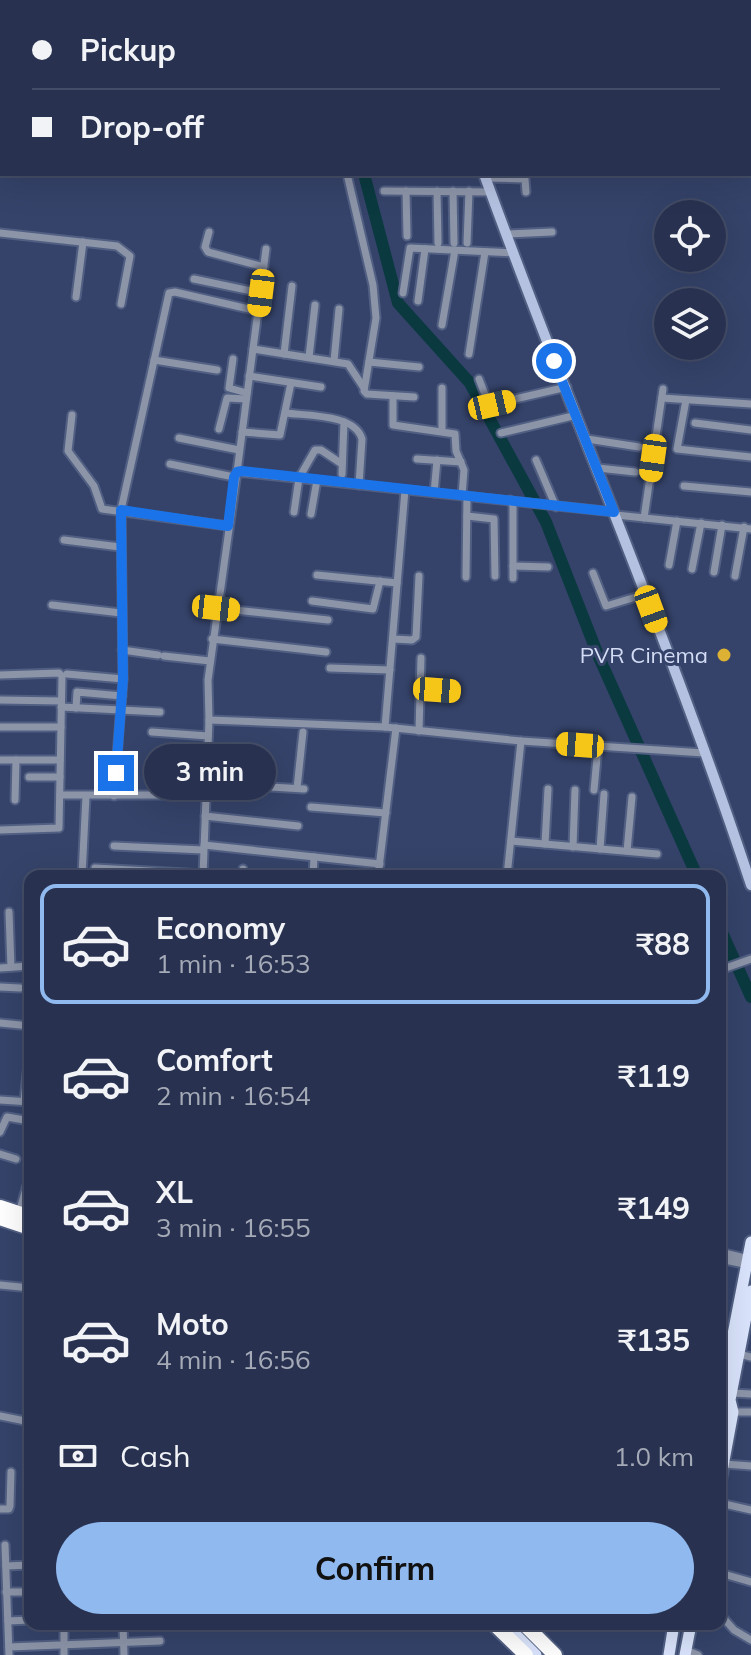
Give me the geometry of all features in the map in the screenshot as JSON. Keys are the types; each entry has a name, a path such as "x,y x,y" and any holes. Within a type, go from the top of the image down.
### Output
{"highway":[{"path":"0,1207 24,1215"},
{"path":"0,1218 24,1226"},
{"path":"499,1630 516,1652"},
{"path":"530,1630 555,1655"}],"main road":[{"path":"726,1439 751,1242"},
{"path":"729,1402 745,1356 751,1291"},
{"path":"511,1630 536,1655"},
{"path":"523,1630 548,1655"},
{"path":"669,1655 673,1630"},
{"path":"683,1653 684,1630"},
{"path":"683,1653 689,1630"}],"street":[{"path":"347,176 374,291 376,325 364,388"},
{"path":"526,192 526,180 485,176 542,335 567,387 646,594 751,885"},
{"path":"384,191 491,192"},
{"path":"406,191 407,236"},
{"path":"437,191 438,243"},
{"path":"442,325 454,247 453,191"},
{"path":"467,243 469,191"},
{"path":"209,232 205,247 208,252 264,267"},
{"path":"507,234 552,232"},
{"path":"0,233 114,245 130,254 121,304"},
{"path":"76,297 83,242"},
{"path":"403,293 410,248 454,247 514,253"},
{"path":"203,870 212,639 266,249"},
{"path":"418,301 425,249"},
{"path":"469,354 485,252"},
{"path":"194,279 261,293"},
{"path":"284,354 292,286"},
{"path":"114,796 123,679 121,510 171,291 258,311"},
{"path":"309,357 315,305"},
{"path":"334,361 339,309"},
{"path":"253,349 348,364 367,394 414,397"},
{"path":"233,359 230,390 247,396"},
{"path":"154,360 217,370"},
{"path":"369,362 419,367"},
{"path":"249,376 321,387"},
{"path":"479,379 489,405 567,387"},
{"path":"242,432 280,435 291,383"},
{"path":"442,388 442,431"},
{"path":"644,518 663,394 686,400 751,404"},
{"path":"219,429 227,398 247,396"},
{"path":"393,396 393,425 455,434 456,451 464,470 466,577"},
{"path":"686,400 677,449 751,457"},
{"path":"286,413 344,422 362,436 359,485"},
{"path":"72,415 70,455 94,486 99,507 228,526"},
{"path":"501,433 577,415"},
{"path":"342,474 344,422"},
{"path":"695,423 751,430"},
{"path":"179,438 239,450"},
{"path":"587,439 639,447"},
{"path":"294,512 299,478 315,450 321,450 342,464"},
{"path":"417,459 461,462"},
{"path":"434,493 437,460"},
{"path":"536,460 556,507"},
{"path":"170,464 236,474 510,500 747,528 735,576"},
{"path":"598,468 635,472"},
{"path":"311,514 317,480"},
{"path":"684,486 751,492"},
{"path":"385,727 405,490"},
{"path":"510,500 513,506 513,578"},
{"path":"467,516 494,519 495,576"},
{"path":"669,565 677,521"},
{"path":"692,569 701,523"},
{"path":"714,572 722,525"},
{"path":"64,540 120,547"},
{"path":"513,566 548,567"},
{"path":"593,573 608,606 646,594"},
{"path":"317,575 397,583"},
{"path":"393,639 415,639 419,576"},
{"path":"312,601 373,609 380,581"},
{"path":"52,605 121,613"},
{"path":"216,608 328,620"},
{"path":"212,639 326,652"},
{"path":"122,650 210,661"},
{"path":"419,731 421,658"},
{"path":"330,668 390,670"},
{"path":"0,675 61,674 59,828 0,830"},
{"path":"67,674 123,679"},
{"path":"420,689 453,691"},
{"path":"76,708 77,692 122,696"},
{"path":"0,700 160,712"},
{"path":"209,720 385,727 521,741 704,753"},
{"path":"0,727 61,727"},
{"path":"379,870 396,728"},
{"path":"152,732 208,736"},
{"path":"206,783 300,788 303,732"},
{"path":"508,870 521,741"},
{"path":"594,790 598,747"},
{"path":"207,748 256,753"},
{"path":"0,760 60,760"},
{"path":"15,800 16,760"},
{"path":"29,777 60,777"},
{"path":"545,844 548,789"},
{"path":"573,847 575,790"},
{"path":"600,849 604,794"},
{"path":"60,795 205,795"},
{"path":"82,870 86,796"},
{"path":"627,851 632,797"},
{"path":"311,807 386,813"},
{"path":"205,816 298,826"},
{"path":"511,841 657,854"},
{"path":"114,846 204,847 380,864"},
{"path":"313,870 314,857"},
{"path":"95,868 126,870"},
{"path":"9,912 11,967"},
{"path":"0,940 10,940"},
{"path":"726,967 751,959"},
{"path":"0,968 24,966"},
{"path":"0,987 20,988"},
{"path":"0,1023 24,1025"},
{"path":"0,1100 24,1101"},
{"path":"0,1132 7,1117 24,1120"},
{"path":"0,1154 16,1159"},
{"path":"726,1254 749,1262"},
{"path":"726,1260 749,1262"},
{"path":"0,1285 24,1287"},
{"path":"729,1402 751,1394"},
{"path":"729,1402 751,1412"},
{"path":"0,1416 24,1421"},
{"path":"726,1464 751,1466"},
{"path":"0,1509 9,1509 10,1506 11,1472"},
{"path":"726,1504 751,1510"},
{"path":"5,1545 4,1596 8,1653 64,1645 160,1641"},
{"path":"6,1566 24,1565"},
{"path":"726,1575 751,1582"},
{"path":"4,1596 24,1593"},
{"path":"726,1621 751,1640"},
{"path":"64,1630 64,1655"},
{"path":"123,1630 124,1655"},
{"path":"683,1653 698,1655"}],"waterway":[{"path":"365,176 398,303 470,383 546,522 598,655 694,870"},
{"path":"726,941 751,997"}],"place":[{"name":"PVR Cinema","path":"724,655"}],"route":[{"path":"116,773 123,679 121,510 228,526 234,477 242,471 614,512 567,387 554,361"}]}
